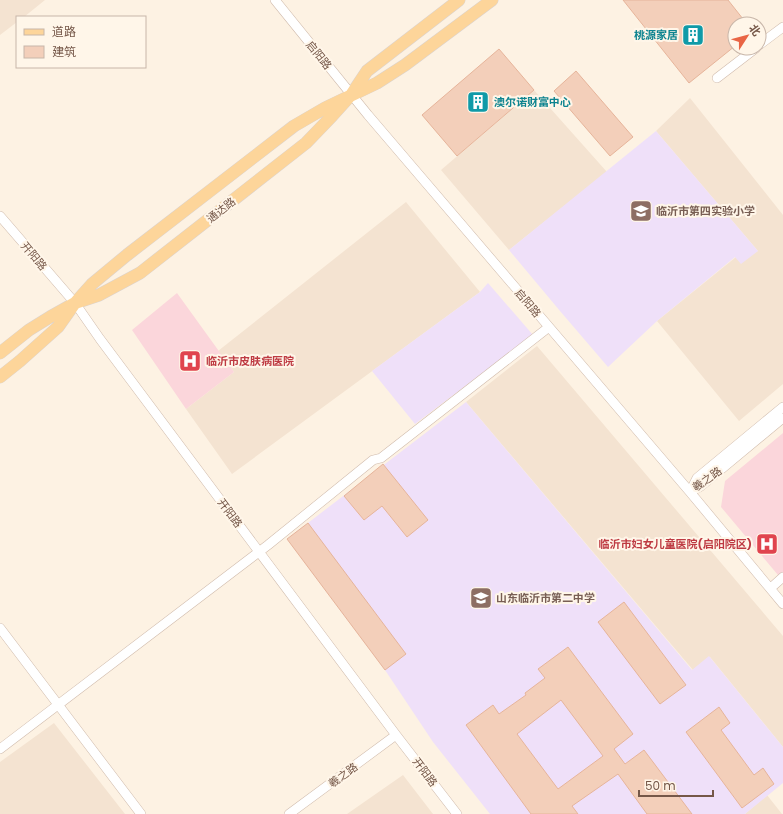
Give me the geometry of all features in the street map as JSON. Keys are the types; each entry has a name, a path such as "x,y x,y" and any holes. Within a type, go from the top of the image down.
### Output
{"main road":[{"name":"通达路","path":"0,352 29,330 50,317 75,303 99,295 140,273 306,143 351,94 367,72 459,0"},
{"name":"通达路","path":"0,377 20,362 58,327 75,303 92,284 127,255 294,126 351,94 377,83 405,65 492,0"}],"street":[{"name":"启阳路","path":"275,0 351,94 774,590 783,604"},
{"path":"767,39 783,27"},
{"path":"717,78 746,56"},
{"name":"开阳路","path":"0,216 75,303 100,339 259,552 457,814"},
{"path":"0,749 259,552 373,460 381,458 549,327"},
{"name":"羲之路","path":"690,492 697,478 783,407"},
{"name":"羲之路","path":"690,492 702,486 783,418"},
{"path":"774,590 783,577"},
{"path":"0,628 141,814"},
{"name":"羲之路","path":"290,814 396,735"}],"shaded area":[{"path":"0,0 45,0 25,16 16,16 16,23 0,35"},
{"path":"534,90 607,172 509,250 441,170"},
{"path":"690,98 783,215 783,384 739,421 657,321 736,257 758,251 656,131"},
{"name":"临沂市第四实验小学","path":"656,131 758,251 741,264 735,257 657,321 608,367 509,250"},
{"path":"406,202 480,292 232,474 186,409 234,372 218,351"},
{"path":"488,283 533,335 415,424 372,371 480,292"},
{"name":"临沂市皮肤病医院","path":"177,293 234,372 186,409 132,330"},
{"path":"537,346 783,636 783,747 710,657 693,670 466,402"},
{"name":"山东临沂市第二中学","path":"466,402 692,670 709,656 783,747 783,783 745,814 490,814 433,742 385,670 287,539"},
{"name":"临沂市妇女儿童医院(启阳院区)","path":"783,433 783,581 721,507 725,481"},
{"path":"54,723 125,814 0,814 0,762"},
{"path":"403,775 433,814 347,814"},
{"path":"767,795 782,814 745,814"}],"building":[{"name":"桃源家居","path":"623,0 728,0 741,16 727,16 727,52 689,83"},
{"name":"澳尔诺财富中心","path":"499,49 534,90 457,156 422,115"},
{"path":"576,71 633,137 610,156 554,91"},
{"path":"383,464 428,520 407,537 382,506 364,520 344,496"},
{"path":"308,523 406,654 385,670 287,539"},
{"path":"624,602 686,685 660,704 598,622"},
{"path":"568,647 633,734 614,749 625,764 644,750 692,814 647,814 618,774 572,806 578,814 531,814 466,725 493,705 499,714 526,695 525,693 545,678 538,669","holes":["561,700 603,756 558,789 517,734"]},
{"path":"719,707 730,723 721,730 754,775 763,768 774,784 742,808 686,732"}],"place":[{"name":"桃源家居","path":"693,35"},
{"name":"澳尔诺财富中心","path":"478,102"},
{"name":"临沂市第四实验小学","path":"641,211"},
{"name":"临沂市皮肤病医院","path":"190,361"},
{"name":"临沂市妇女儿童医院(启阳院区)","path":"767,544"},
{"name":"山东临沂市第二中学","path":"481,598"}]}
